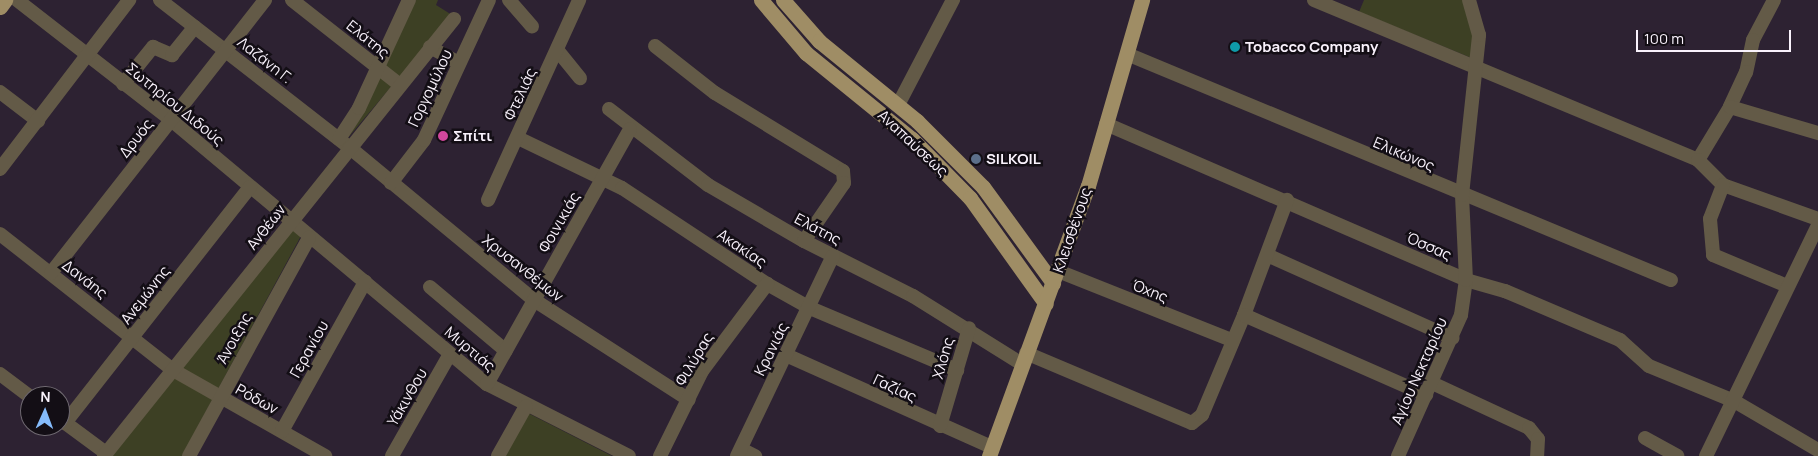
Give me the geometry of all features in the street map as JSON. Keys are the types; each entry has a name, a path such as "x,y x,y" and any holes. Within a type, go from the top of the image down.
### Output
{"main road":[{"path":"0,7 6,0"},
{"name":"Αναπαύσεως","path":"761,0 806,53 912,139 970,198 1046,304"},
{"name":"Αναπαύσεως","path":"783,0 819,41 898,105 983,187 1056,277"},
{"name":"Κλεισθένους","path":"990,452 1056,277 1106,124 1142,0"}],"street":[{"name":"Σωτηρίου Διδούς","path":"17,0 171,120 309,238"},
{"path":"0,169 38,122 129,0"},
{"name":"Λαζάνη Γ.","path":"160,0 344,143"},
{"name":"Δρυός","path":"51,273 264,0"},
{"name":"Ελάτης","path":"292,0 400,85"},
{"path":"344,143 409,0"},
{"name":"Γοργομύλου","path":"391,183 424,140 489,0"},
{"path":"509,0 532,26"},
{"name":"Φτελιάς","path":"488,200 558,51 579,0"},
{"path":"898,105 953,0"},
{"path":"1314,0 1698,160 1723,185 1818,219"},
{"name":"Αγίου Νεκταρίου","path":"1398,456 1452,338 1466,280 1462,195 1478,35 1469,0"},
{"path":"1698,160 1730,107 1746,72 1753,40 1774,0"},
{"name":"Ανθέων","path":"105,455 291,222 344,143 400,85 454,19"},
{"path":"123,84 154,47 172,55 194,27"},
{"path":"655,46 715,93 843,170 844,183 804,241"},
{"path":"430,47 459,63"},
{"path":"558,51 580,78"},
{"name":"Ελικώνος","path":"1127,54 1670,280"},
{"path":"0,92 38,122"},
{"path":"1730,107 1818,133"},
{"name":"Ελάτης","path":"609,109 630,128 708,184 804,241 1024,359 1197,422 1231,340"},
{"name":"Όσσας","path":"1106,124 1287,200 1466,280 1505,291 1620,340 1649,366 1734,401 1818,450"},
{"name":"Φοινικιάς","path":"487,384 630,128"},
{"name":"Ακακίας","path":"518,138 603,178 767,284 810,308 957,370"},
{"name":"Χρυσανθέμων","path":"344,143 534,300 689,400"},
{"path":"1723,185 1710,219 1713,255 1787,286"},
{"name":"Ανεμώνης","path":"70,412 250,188"},
{"path":"1231,340 1244,316 1269,256 1287,200"},
{"path":"1706,456 1818,225"},
{"name":"Δανάης","path":"0,234 133,336 173,370"},
{"name":"Μυρτιάς","path":"309,238 487,384 526,406 626,455"},
{"name":"Άνοιξης","path":"189,456 309,238"},
{"name":"Κρανιάς","path":"739,453 810,308 833,256"},
{"path":"1269,256 1452,338"},
{"name":"Όχης","path":"1056,277 1231,340"},
{"name":"Γερανίου","path":"282,432 365,282"},
{"name":"Φιλύρας","path":"660,456 716,351 767,284"},
{"path":"430,286 506,351"},
{"path":"1244,316 1529,428 1538,439 1537,456"},
{"name":"Χλόης","path":"940,426 969,328"},
{"name":"Υάκινθου","path":"392,456 450,354"},
{"name":"Γαζίας","path":"786,355 940,426 990,452"},
{"name":"Ρόδων","path":"173,370 326,456"},
{"path":"0,374 20,389"},
{"path":"498,456 526,406"},
{"path":"70,427 105,455"},
{"path":"1645,438 1677,456"},
{"path":"739,453 755,456"}],"green space":[{"path":"416,0 438,0 436,5 452,15 346,140"},
{"path":"1364,0 1463,0 1473,28 1474,59 1359,12"},
{"path":"294,227 302,234 182,456 109,456"},
{"path":"524,411 612,456 500,456"}],"place":[{"name":"Tobacco Company","path":"1235,47"},
{"name":"Σπίτι","path":"443,136"},
{"name":"SILKOIL","path":"976,159"}]}
